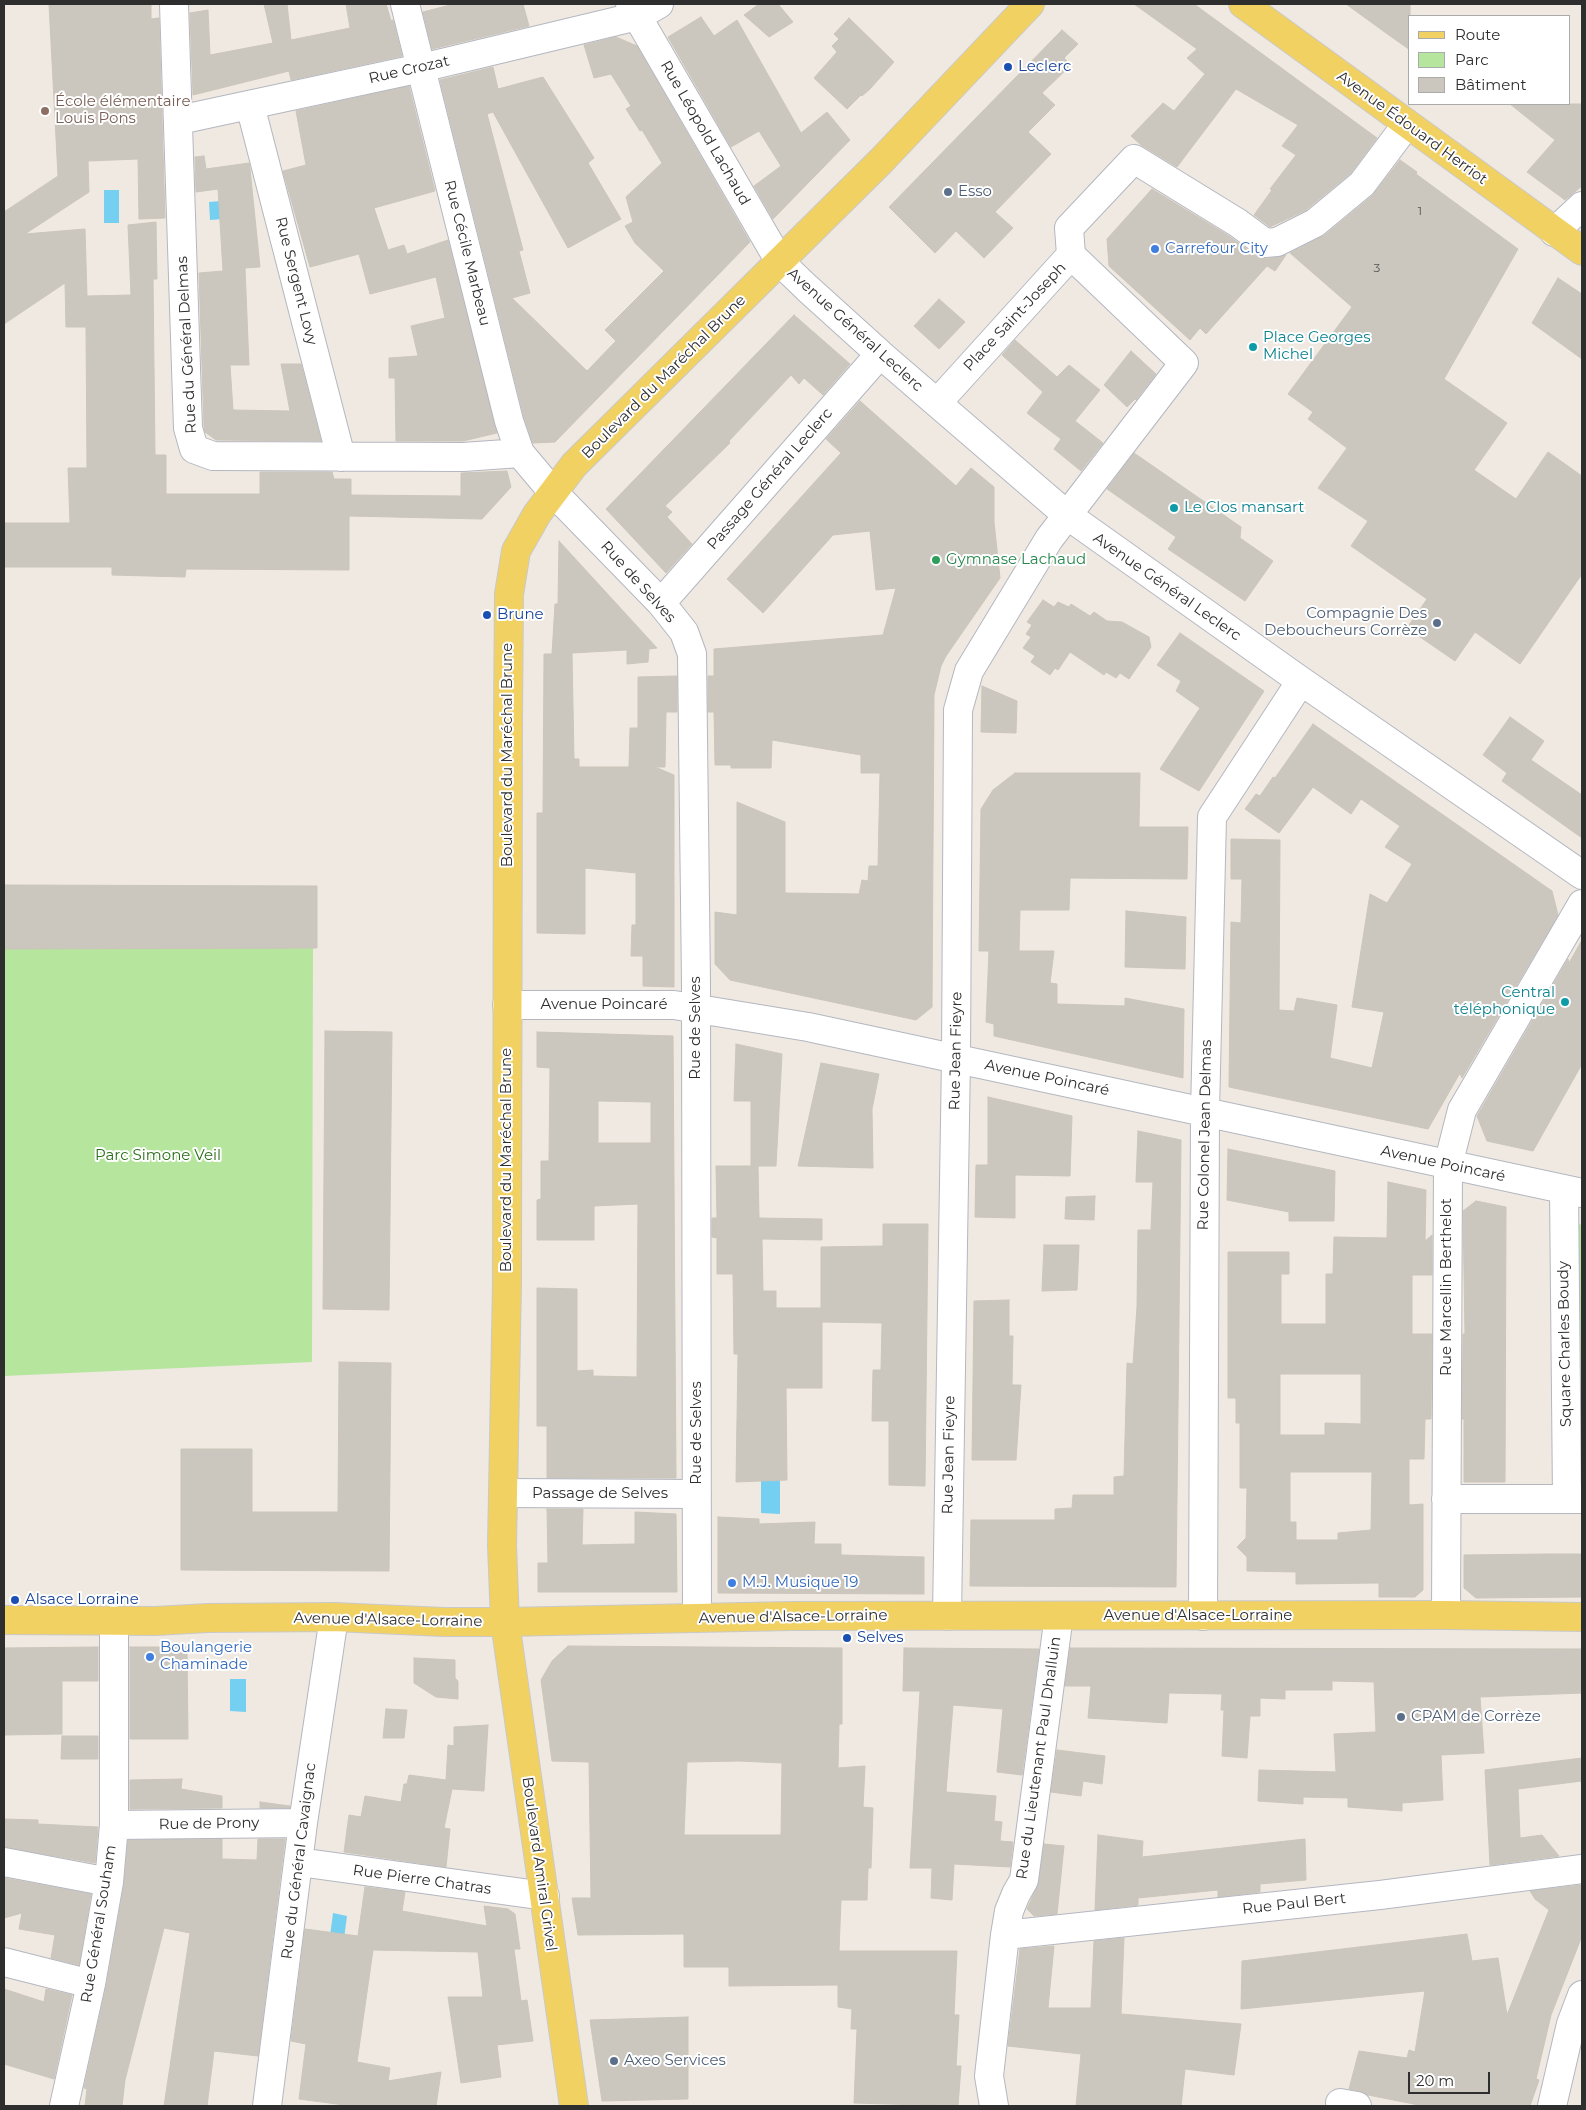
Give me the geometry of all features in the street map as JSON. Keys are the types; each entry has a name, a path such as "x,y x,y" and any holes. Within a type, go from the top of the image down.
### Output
{"main road":[{"name":"Boulevard du Maréchal Brune","path":"505,1622 503,1493 507,1283 509,594 516,551 552,491 574,465 882,161 1030,4"},
{"name":"Avenue Édouard Herriot","path":"1242,4 1582,252"},
{"name":"Avenue d'Alsace-Lorraine","path":"4,1620 334,1617 444,1622 505,1622 697,1617 1446,1615 1582,1617"},
{"name":"Boulevard Amiral Grivel","path":"505,1622 574,2106"}],"street":[{"name":"Rue du Général Delmas","path":"174,4 188,428 194,449 213,456 463,457 520,453"},
{"name":"Rue Cécile Marbeau","path":"405,4 509,421 520,453 552,491"},
{"name":"Rue Crozat","path":"179,120 421,68 642,8"},
{"name":"Rue Léopold Lachaud","path":"642,8 780,262"},
{"name":"Rue Sergent Lovy","path":"250,105 341,457"},
{"name":"Place Saint-Joseph","path":"938,403 1071,255 1069,228 1134,159 1238,222 1265,243 1277,242 1315,223 1362,184 1407,124"},
{"path":"1554,232 1582,206"},
{"name":"Rue Jean Fieyre","path":"947,1616 956,1058 958,710 969,671 1049,539 1184,363 1071,255"},
{"name":"Avenue Général Leclerc","path":"780,262 880,354 1067,515 1301,681 1582,875"},
{"name":"Passage Général Leclerc","path":"661,603 880,354"},
{"name":"Rue de Selves","path":"552,491 661,603 684,632 692,654 697,1617"},
{"name":"Rue Colonel Jean Delmas","path":"1202,1616 1205,1112 1212,817 1301,681"},
{"name":"Rue Marcellin Berthelot","path":"1446,1615 1448,1166 1462,1110 1582,904"},
{"name":"Avenue Poincaré","path":"507,1005 674,1005 808,1027 1573,1192"},
{"name":"Square Charles Boudy","path":"1446,1499 1574,1499 1573,1192"},
{"name":"Passage de Selves","path":"503,1493 697,1494"},
{"name":"Rue du Lieutenant Paul Dhalluin","path":"994,2106 989,2076 1005,1935 1009,1911 1024,1880 1057,1630 1056,1616"},
{"name":"Rue du Général Cavaignac","path":"267,2106 303,1824 334,1617"},
{"name":"Rue Général Souham","path":"64,2106 91,1984 109,1882 114,1825 114,1620"},
{"name":"Rue de Prony","path":"114,1825 303,1824"},
{"path":"4,1862 109,1882"},
{"name":"Rue Pierre Chatras","path":"299,1862 545,1896"},
{"name":"Rue Paul Bert","path":"1005,1935 1380,1895 1582,1869"},
{"path":"4,1962 91,1984"},
{"path":"1552,2106 1571,2024 1582,1996"}],"green space":[{"name":"Parc Simone Veil","path":"313,945 312,1362 4,1376 4,947"},
{"path":"1579,1224 1582,1225 1582,1481 1580,1481"}],"water":[{"path":"104,190 119,190 119,223 104,223"},
{"path":"246,199 248,217 210,220 209,202"},
{"path":"761,1478 780,1478 780,1514 761,1513"},
{"path":"230,1679 246,1679 246,1712 230,1711"},
{"path":"333,1913 347,1916 343,1946 329,1944"}],"building":[{"path":"49,4 151,4 151,19 159,18 165,218 139,219 138,159 88,161 89,192 25,234 85,229 87,296 131,295 128,225 156,222 157,279 153,279 155,455 166,455 166,494 260,494 260,472 332,472 334,479 351,479 351,495 461,496 461,473 507,471 511,487 482,519 349,516 349,570 186,569 185,577 112,575 112,567 4,567 4,523 70,523 68,468 87,468 86,327 66,327 65,283 4,324 4,212 58,176"},
{"path":"264,4 287,4 291,40 350,28 346,4 386,4 391,21 393,20 402,56 291,80 289,71 193,95 190,13 208,10 210,55 273,43"},
{"path":"454,4 523,4 529,26 432,49 423,12"},
{"path":"759,4 778,4 793,22 769,37 744,15"},
{"path":"1134,4 1194,4 1377,138 1351,173 1306,210 1270,227 1254,215 1272,190 1270,189 1296,155 1282,146 1298,125 1236,89 1177,167 1141,145 1131,136 1163,103 1174,111 1205,74 1187,58 1197,49"},
{"path":"1346,4 1410,4 1410,15 1408,15 1408,49"},
{"path":"701,17 714,36 737,20 801,133 827,112 850,140 773,219 754,186 781,166 759,131 731,147 668,37"},
{"path":"849,18 894,62 870,89 847,109 814,78 837,52 832,46 839,39 834,34"},
{"path":"1062,30 1078,44 1064,58 1071,65 1042,93 1055,105 1028,132 1051,154 995,212 1013,228 984,258 956,231 935,253 889,207"},
{"path":"616,37 637,46 750,242 555,442 533,443 524,417 440,80 493,67 498,89 543,77 594,158 588,163 621,219 568,248 493,112 487,114 523,250 519,251 530,293 512,298 587,371 616,341 605,330 664,271 635,243 625,226 633,222 626,197 662,163 642,130 640,131 626,109 631,106 611,74 594,78 584,45"},
{"path":"409,86 435,191 374,208 388,250 404,245 407,254 448,240 497,433 463,441 396,441 395,378 389,378 389,358 418,356 411,326 445,318 436,277 370,294 359,254 310,267 283,171 306,165 296,111"},
{"path":"1582,104 1582,186 1565,200 1527,172 1555,140 1511,105"},
{"path":"204,156 206,169 249,163 250,169 260,267 245,268 249,365 230,365 233,410 290,411 281,364 301,364 321,441 216,440 205,432 199,273 223,271 218,189 196,192 195,157"},
{"path":"1400,160 1417,172 1416,174 1518,249 1444,379 1507,423 1474,470 1516,499 1548,452 1582,476 1582,574 1520,664 1475,632 1455,661 1407,628 1427,599 1351,546 1368,521 1318,488 1347,448 1308,419 1313,412 1288,394 1352,307 1290,253 1325,235 1372,196"},
{"path":"1152,189 1229,236 1256,256 1266,259 1286,255 1275,271 1267,266 1206,334 1200,328 1190,340 1109,266 1107,239"},
{"path":"1558,278 1582,294 1582,359 1532,323"},
{"path":"939,299 965,322 939,349 914,326"},
{"path":"794,315 850,364 823,395 804,378 799,384 791,375 729,441 730,443 665,506 672,512 667,517 692,544 666,573 606,509"},
{"path":"1015,340 1057,377 1069,365 1100,390 1075,421 1103,443 1081,471 1054,449 1061,439 1027,413 1043,392 1002,355"},
{"path":"1131,351 1156,374 1136,400 1127,407 1104,385"},
{"path":"860,401 956,486 971,468 994,487 994,522 1000,578 946,656 941,666 934,695 932,1007 916,1020 730,980 715,964 715,912 737,915 737,802 785,822 785,893 859,894 862,880 868,881 869,866 878,866 880,773 861,773 861,755 772,740 771,768 731,768 731,765 715,765 714,712 708,712 708,676 714,676 714,649 883,635 896,588 876,590 870,531 833,535 763,613 727,579 841,453 826,439"},
{"name":"Le Clos mansart","path":"1134,453 1241,527 1240,538 1273,561 1245,601 1168,549 1176,537 1107,489"},
{"path":"559,541 657,648 649,649 648,662 627,664 627,650 572,653 574,759 579,759 579,767 629,767 630,728 638,728 638,677 677,676 677,712 666,712 665,767 655,767 674,775 674,987 643,986 643,956 631,956 632,925 636,925 636,873 585,868 585,934 537,933 537,813 543,813 544,654 552,654 555,604 558,604"},
{"path":"1043,600 1054,607 1058,602 1069,607 1071,604 1090,616 1094,612 1107,621 1122,622 1149,637 1151,647 1129,679 1120,673 1116,678 1106,672 1104,675 1070,652 1058,670 1055,668 1050,675 1031,662 1035,656 1023,648 1031,637 1026,634 1032,625 1027,622"},
{"path":"1180,633 1264,691 1199,791 1160,769 1200,708 1176,691 1181,681 1157,665"},
{"path":"982,686 1017,701 1016,733 981,732"},
{"path":"1510,717 1544,741 1531,760 1582,795 1582,838 1502,781 1507,773 1483,755"},
{"path":"1313,724 1552,891 1558,915 1462,1078 1460,1073 1428,1129 1229,1087 1231,922 1241,923 1242,879 1231,879 1231,839 1280,840 1279,1010 1294,1011 1297,998 1337,1005 1330,1058 1372,1068 1384,1012 1352,1007 1370,894 1387,903 1412,864 1385,847 1400,826 1361,799 1351,814 1313,787 1279,833 1245,809 1256,794 1260,796 1273,777 1275,778"},
{"path":"1015,773 1140,773 1139,827 1188,827 1187,879 1070,878 1069,910 1020,910 1019,951 1054,951 1050,983 1057,984 1057,1004 1125,1006 1125,998 1184,1009 1183,1078 994,1036 994,1024 986,1022 989,951 979,951 981,809 993,790"},
{"path":"4,885 317,886 317,948 4,949"},
{"path":"1126,911 1186,917 1185,969 1125,967"},
{"name":"Central téléphonique","path":"1582,940 1582,1064 1533,1151 1487,1141 1477,1116 1568,959 1569,963"},
{"path":"325,1031 392,1032 389,1310 323,1309"},
{"path":"537,1032 673,1036 676,1478 547,1478 547,1426 537,1426 537,1288 577,1289 577,1371 593,1370 593,1376 637,1377 638,1204 594,1206 594,1240 537,1240 537,1200 541,1199 541,1161 549,1161 550,1068 537,1067","holes":["598,1101 651,1102 651,1143 598,1143"]},
{"path":"736,1044 782,1054 776,1166 758,1166 759,1218 822,1219 822,1240 762,1239 763,1291 776,1291 776,1308 821,1308 821,1247 883,1246 883,1224 928,1224 925,1486 889,1485 889,1421 872,1421 873,1370 881,1370 882,1323 822,1322 822,1388 786,1388 787,1480 736,1482 738,1354 734,1354 733,1274 717,1274 717,1238 712,1237 712,1218 717,1218 716,1166 751,1166 751,1101 734,1101"},
{"path":"821,1063 879,1074 872,1109 873,1168 798,1166"},
{"path":"988,1097 1072,1116 1070,1176 1015,1175 1015,1218 975,1217 976,1165 988,1165"},
{"path":"1138,1131 1181,1140 1176,1587 970,1586 971,1520 1055,1520 1055,1509 1072,1508 1073,1495 1114,1495 1114,1477 1124,1476 1127,1363 1133,1364 1137,1307 1138,1230 1151,1230 1153,1182 1136,1182"},
{"path":"1228,1149 1335,1171 1334,1221 1289,1221 1289,1212 1227,1200"},
{"path":"1388,1182 1426,1190 1425,1241 1432,1235 1432,1275 1412,1275 1412,1334 1432,1334 1431,1419 1425,1419 1424,1459 1409,1459 1409,1505 1423,1504 1423,1590 1415,1597 1379,1597 1379,1583 1296,1584 1296,1572 1247,1571 1247,1557 1237,1547 1246,1538 1247,1488 1240,1488 1240,1423 1236,1423 1236,1398 1228,1398 1228,1252 1289,1252 1289,1274 1281,1274 1281,1324 1326,1324 1326,1274 1333,1274 1334,1237 1387,1238","holes":["1280,1374 1361,1374 1361,1424 1325,1423 1325,1435 1280,1435","1290,1472 1372,1472 1371,1530 1338,1533 1338,1540 1296,1540 1296,1522 1290,1522"]},
{"path":"1095,1196 1094,1220 1065,1219 1066,1197"},
{"path":"1476,1201 1506,1207 1505,1482 1464,1482 1464,1419 1462,1419 1463,1334 1465,1334 1463,1211"},
{"path":"1044,1245 1079,1245 1077,1290 1042,1291"},
{"path":"1009,1300 1009,1336 1013,1336 1012,1385 1021,1385 1016,1460 972,1460 974,1301"},
{"path":"339,1362 391,1363 389,1571 181,1570 181,1449 252,1449 252,1512 338,1512"},
{"path":"547,1509 583,1509 582,1545 635,1544 635,1512 676,1514 677,1592 538,1592 538,1563 548,1563"},
{"path":"718,1517 759,1519 759,1524 815,1522 814,1544 841,1544 841,1555 924,1557 924,1594 718,1593"},
{"path":"1582,1554 1582,1597 1476,1598 1464,1588 1464,1555"},
{"path":"568,1646 842,1648 842,1724 839,1724 838,1768 865,1766 863,1807 873,1808 871,1868 868,1868 867,1900 841,1900 839,1951 957,1951 954,2015 959,2015 956,2066 961,2066 958,2106 854,2103 857,2029 851,2029 852,2009 838,2007 838,1985 729,1986 729,1967 684,1967 684,1934 578,1935 572,1898 591,1898 589,1762 552,1761 541,1680 552,1661","holes":["739,1761 782,1763 781,1835 684,1835 687,1762"]},
{"path":"98,1647 98,1681 62,1681 62,1734 4,1735 4,1648"},
{"path":"130,1647 187,1647 188,1739 130,1739"},
{"path":"904,1648 1039,1649 1022,1775 997,1772 1003,1709 953,1705 946,1792 996,1796 994,1821 1002,1822 1000,1841 1013,1842 1010,1867 954,1864 952,1900 931,1898 932,1868 910,1868 920,1691 903,1691"},
{"path":"1070,1648 1582,1649 1582,1693 1480,1697 1484,1753 1441,1755 1443,1800 1402,1803 1402,1811 1348,1807 1348,1798 1303,1797 1303,1804 1258,1801 1259,1770 1336,1772 1334,1734 1376,1732 1374,1682 1332,1681 1332,1690 1285,1690 1285,1699 1260,1698 1260,1716 1250,1716 1247,1758 1222,1756 1224,1710 1221,1710 1222,1694 1169,1693 1167,1723 1088,1718 1091,1686 1065,1686"},
{"path":"414,1658 455,1660 458,1699 436,1697 414,1683"},
{"path":"386,1709 407,1710 404,1738 383,1738"},
{"path":"488,1725 484,1791 452,1789 444,1828 450,1829 446,1867 344,1852 349,1815 361,1817 365,1796 401,1802 404,1784 407,1784 409,1775 446,1780 448,1745 454,1746 454,1727"},
{"path":"62,1736 98,1736 98,1759 61,1759"},
{"path":"1057,1750 1105,1756 1102,1784 1083,1781 1081,1796 1051,1792"},
{"path":"1582,1758 1582,1781 1518,1789 1520,1838 1542,1835 1559,1856 1490,1865 1485,1770"},
{"path":"182,1779 181,1789 222,1796 222,1808 130,1809 130,1780"},
{"path":"260,1802 290,1806 290,1808 260,1808"},
{"path":"4,1819 38,1820 38,1824 98,1827 95,1863 4,1847"},
{"path":"1098,1835 1143,1841 1142,1857 1305,1839 1306,1880 1260,1884 1260,1892 1218,1897 1218,1890 1138,1898 1138,1905 1095,1910"},
{"path":"222,1839 222,1859 257,1860 258,1839 285,1839 258,2056 214,2051 207,2106 164,2106 190,1933 164,1928 125,2080 122,2106 85,2106 87,2089 84,2088 106,1987 124,1885 128,1840"},
{"path":"1044,1844 1064,1846 1057,1914 1034,1916 1027,1909 1039,1882"},
{"path":"4,1878 91,1894 79,1965 51,1958 55,1935 19,1929 22,1913 4,1918"},
{"path":"1582,1885 1582,1936 1551,2015 1536,2079 1539,2080 1530,2106 1424,2106 1368,2095 1349,2089 1359,2051 1407,2058 1409,2050 1415,2052 1425,1991 1241,2009 1242,1961 1467,1934 1472,1961 1498,1958 1507,2015 1549,1910 1535,1899 1530,1891"},
{"path":"365,1887 405,1892 402,1911 487,1926 484,1906 508,1909 515,1914 520,1949 514,1949 521,2001 527,2000 533,2041 497,2045 501,2077 461,2083 448,1997 483,1997 478,1952 373,1950 357,2062 390,2068 388,2081 441,2072 436,2106 352,2106 299,2099 306,2044 291,2041 305,1929 358,1936"},
{"path":"1124,1938 1121,2014 1241,2024 1234,2075 1185,2069 1181,2106 1076,2106 1081,2054 1008,2046 1020,1949 1054,1946 1048,2008 1091,2008 1094,1941"},
{"path":"4,1989 44,2002 46,1989 72,1995 54,2079 4,2064"},
{"path":"688,2017 688,2099 602,2101 590,2020"}],"place":[{"name":"Leclerc","path":"1008,67"},
{"name":"École élémentaire Louis Pons","path":"45,111"},
{"name":"Esso","path":"948,192"},
{"name":"Carrefour City","path":"1155,249"},
{"name":"Place Georges Michel","path":"1253,347"},
{"name":"Le Clos mansart","path":"1174,508"},
{"name":"Gymnase Lachaud","path":"936,560"},
{"name":"Brune","path":"487,615"},
{"name":"Compagnie Des Deboucheurs Corrèze","path":"1437,623"},
{"name":"Central téléphonique","path":"1565,1002"},
{"name":"M.J. Musique 19","path":"732,1583"},
{"name":"Alsace Lorraine","path":"15,1600"},
{"name":"Selves","path":"847,1638"},
{"name":"Boulangerie Chaminade","path":"150,1657"},
{"name":"CPAM de Corrèze","path":"1401,1717"},
{"name":"Axeo Services","path":"614,2061"}]}
